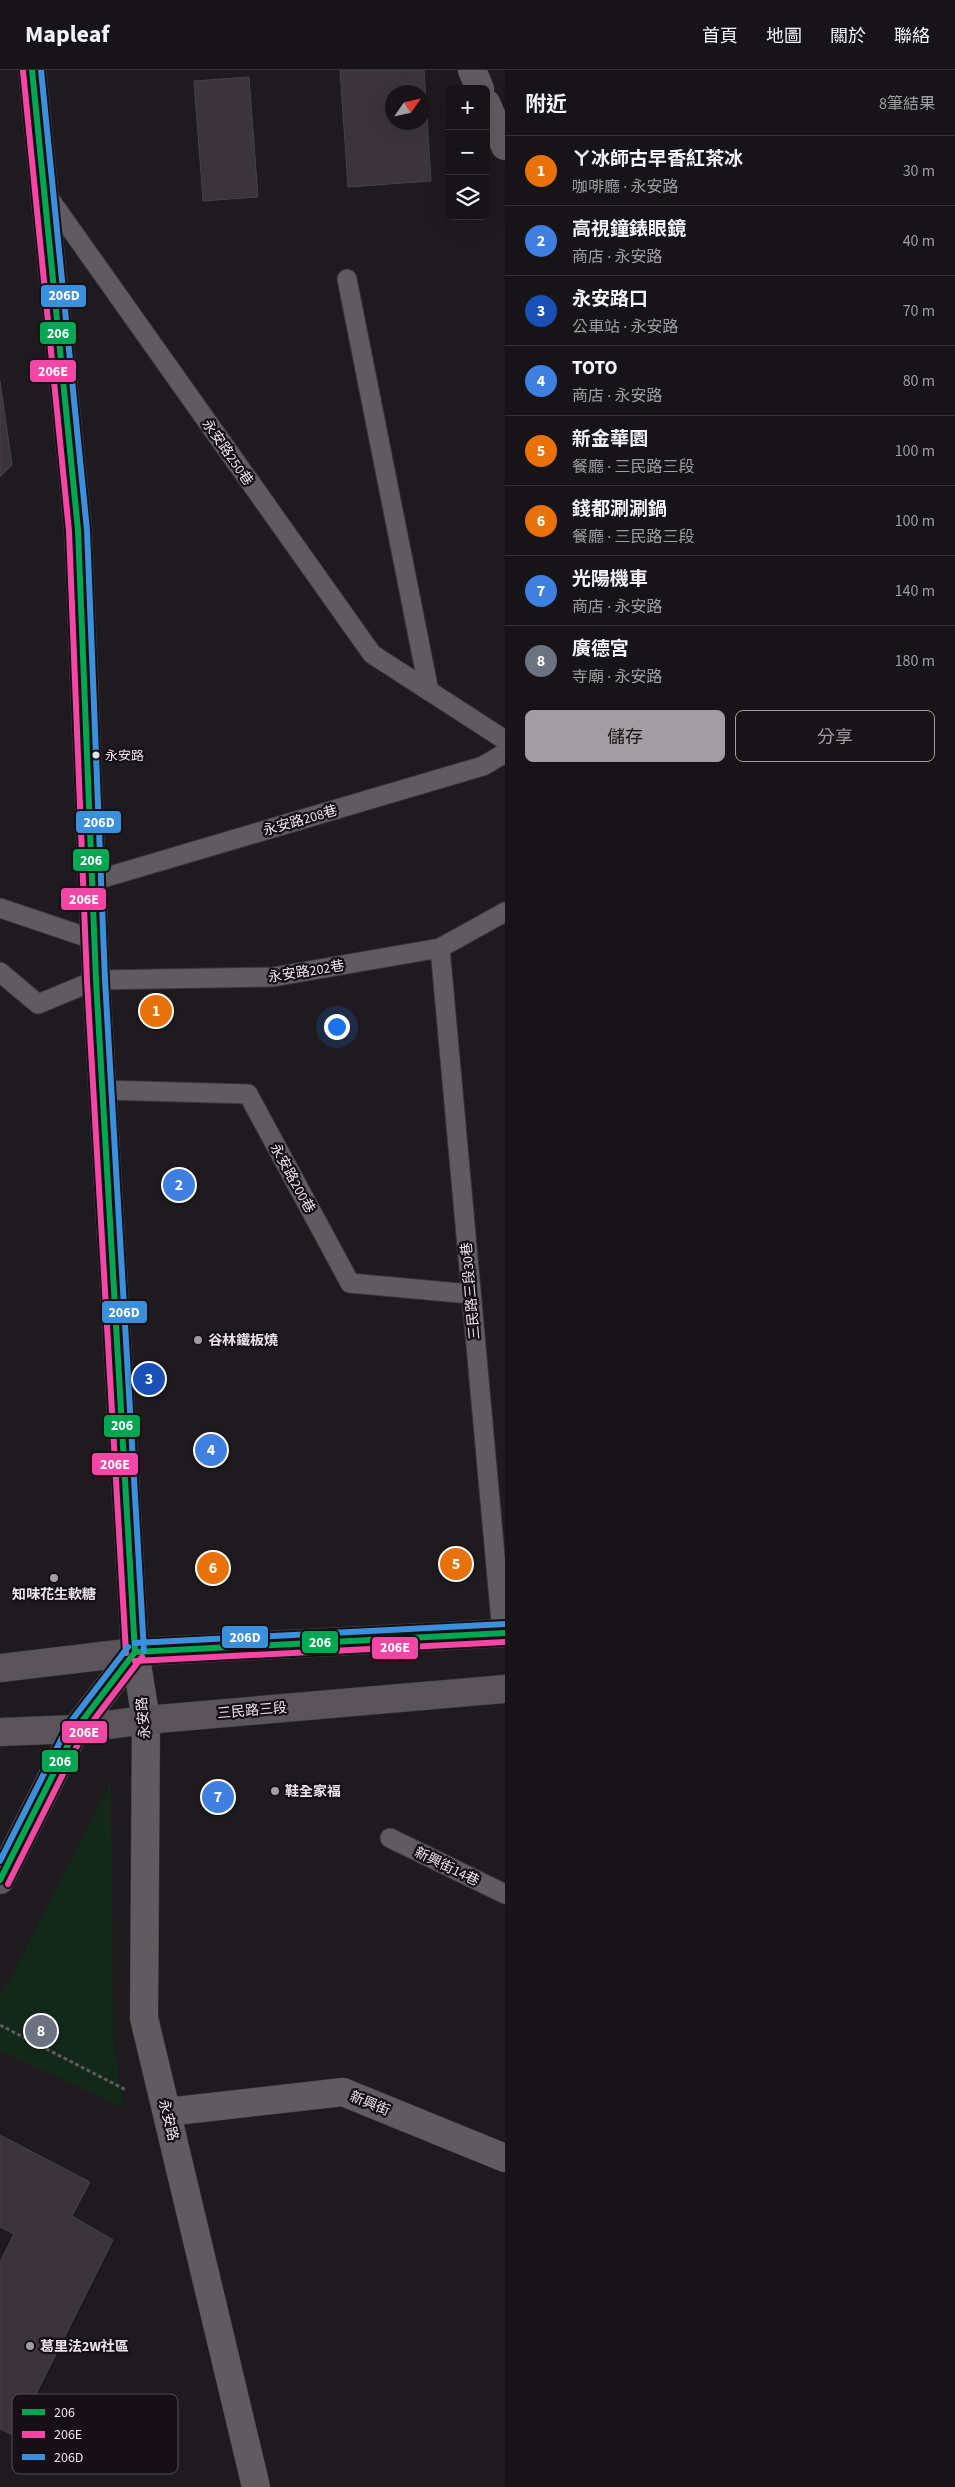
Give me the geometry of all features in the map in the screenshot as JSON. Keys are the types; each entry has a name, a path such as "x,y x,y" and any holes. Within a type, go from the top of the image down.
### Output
{"main road":[{"name":"永安路","path":"32,70 78,530 96,980 135,1652"},
{"path":"0,1668 135,1652 503,1633"},
{"path":"0,1880 76,1729 135,1652"},
{"name":"三民路三段","path":"0,1732 76,1729 146,1720 505,1689"}],"street":[{"path":"472,70 478,85"},
{"path":"490,112 505,146"},
{"name":"永安路","path":"135,1652 146,1720 144,2018 256,2487"},
{"name":"新興街","path":"167,2112 343,2092 505,2158"}],"lane":[{"name":"永安路250巷","path":"45,194 372,654 505,740"},
{"path":"347,278 430,691"},
{"name":"永安路208巷","path":"93,881 483,766 505,753"},
{"path":"0,908 95,940"},
{"name":"永安路202巷","path":"96,980 274,977 440,948 505,912"},
{"name":"三民路三段30巷","path":"440,948 470,1294 503,1633"},
{"path":"0,972 38,1004 96,980"},
{"name":"永安路200巷","path":"103,1090 248,1094 350,1283 470,1294"},
{"name":"新興街14巷","path":"390,1838 505,1894"}],"path":[{"path":"0,2025 167,2112"}],"green space":[{"path":"111,1783 113,2043 124,2108 0,2051 0,1997"}],"building":[{"path":"340,70 424,70 425,85 385,85 385,130 428,130 431,181 348,187"},
{"path":"249,77 258,197 203,201 194,81"},
{"path":"0,381 12,465 0,477"},
{"name":"葛里法2W社區","path":"0,2135 90,2182 72,2216 113,2240 36,2394 12,2394 12,2435 0,2429 0,2262 14,2234 0,2227"}],"transit line":[{"name":"206","path":"32,70 78,530 96,980 135,1652"},
{"name":"206D","path":"41,70 87,530 105,980 144,1651"},
{"name":"206E","path":"23,71 69,531 87,981 126,1653"},
{"name":"206D","path":"135,1643 505,1624"},
{"name":"206","path":"135,1652 505,1633"},
{"name":"206E","path":"135,1661 505,1642"},
{"name":"206D","path":"0,1861 69,1724 128,1647"},
{"name":"206","path":"0,1880 76,1729 135,1652"},
{"name":"206E","path":"8,1884 83,1734 142,1657"}],"place":[{"name":"永安路","path":"96,755"},
{"name":"ㄚ冰師古早香紅茶冰","path":"156,1011"},
{"name":"高視鐘錶眼鏡","path":"179,1185"},
{"name":"谷林鐵板燒","path":"198,1340"},
{"name":"永安路口","path":"149,1379"},
{"name":"TOTO","path":"211,1450"},
{"name":"新金華園","path":"456,1564"},
{"name":"錢都涮涮鍋","path":"213,1568"},
{"name":"知味花生軟糖","path":"54,1578"},
{"name":"鞋全家福","path":"275,1791"},
{"name":"光陽機車","path":"218,1797"},
{"name":"廣德宮","path":"41,2031"},
{"name":"葛里法2W社區","path":"30,2346"}]}
